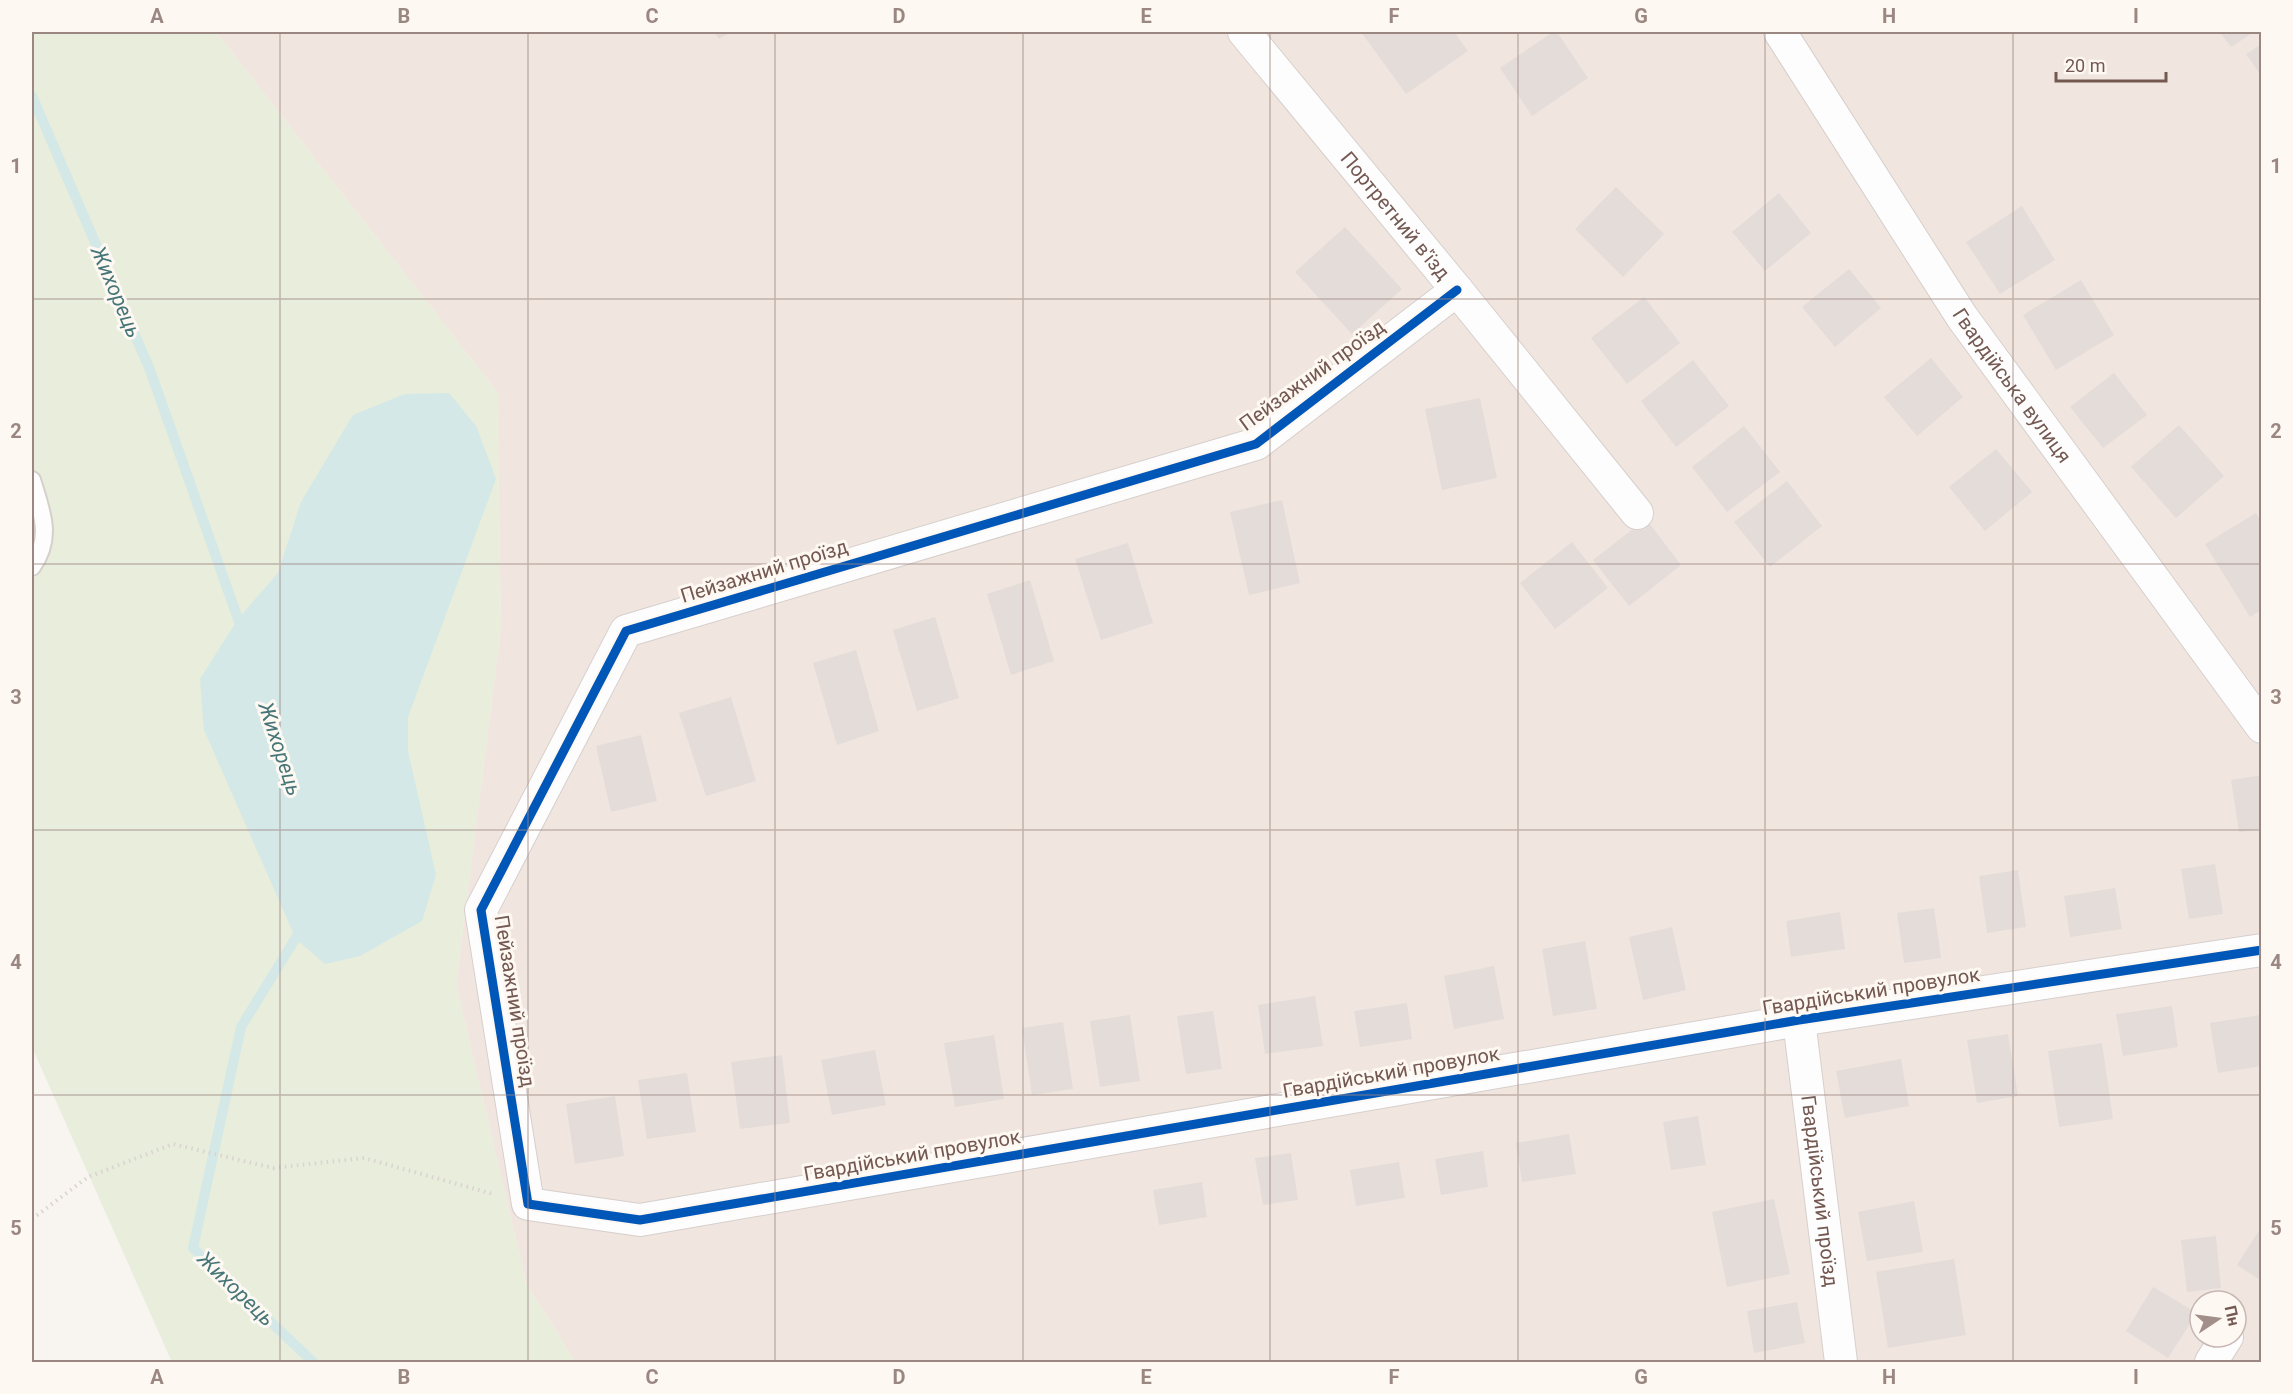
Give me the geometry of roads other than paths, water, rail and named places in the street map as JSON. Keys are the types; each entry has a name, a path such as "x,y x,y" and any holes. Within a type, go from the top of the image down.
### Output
{"street":[{"name":"Портретний в'їзд","path":"1244,32 1637,513"},
{"name":"Гвардійська вулиця","path":"1780,32 1962,317 2262,727"},
{"name":"Пейзажний проїзд","path":"528,1204 481,910 626,631 1256,444 1457,290"},
{"name":"Гвардійський провулок","path":"528,1204 640,1220 1799,1020 2262,950"},
{"name":"Гвардійський проїзд","path":"1799,1020 1841,1362"},
{"path":"2211,1362 2219,1349"}],"lane":[{"path":"32,480 44,516 42,553 32,567"}],"water":[{"path":"449,393 476,426 496,479 408,717 408,751 436,875 422,921 360,956 325,964 296,939 204,730 200,679 238,619 278,573 301,502 353,415 405,394"}],"waterway":[{"name":"Жихорець","path":"32,96 150,370 243,633"},
{"name":"Жихорець","path":"303,926 241,1027 193,1248 313,1362"}]}
